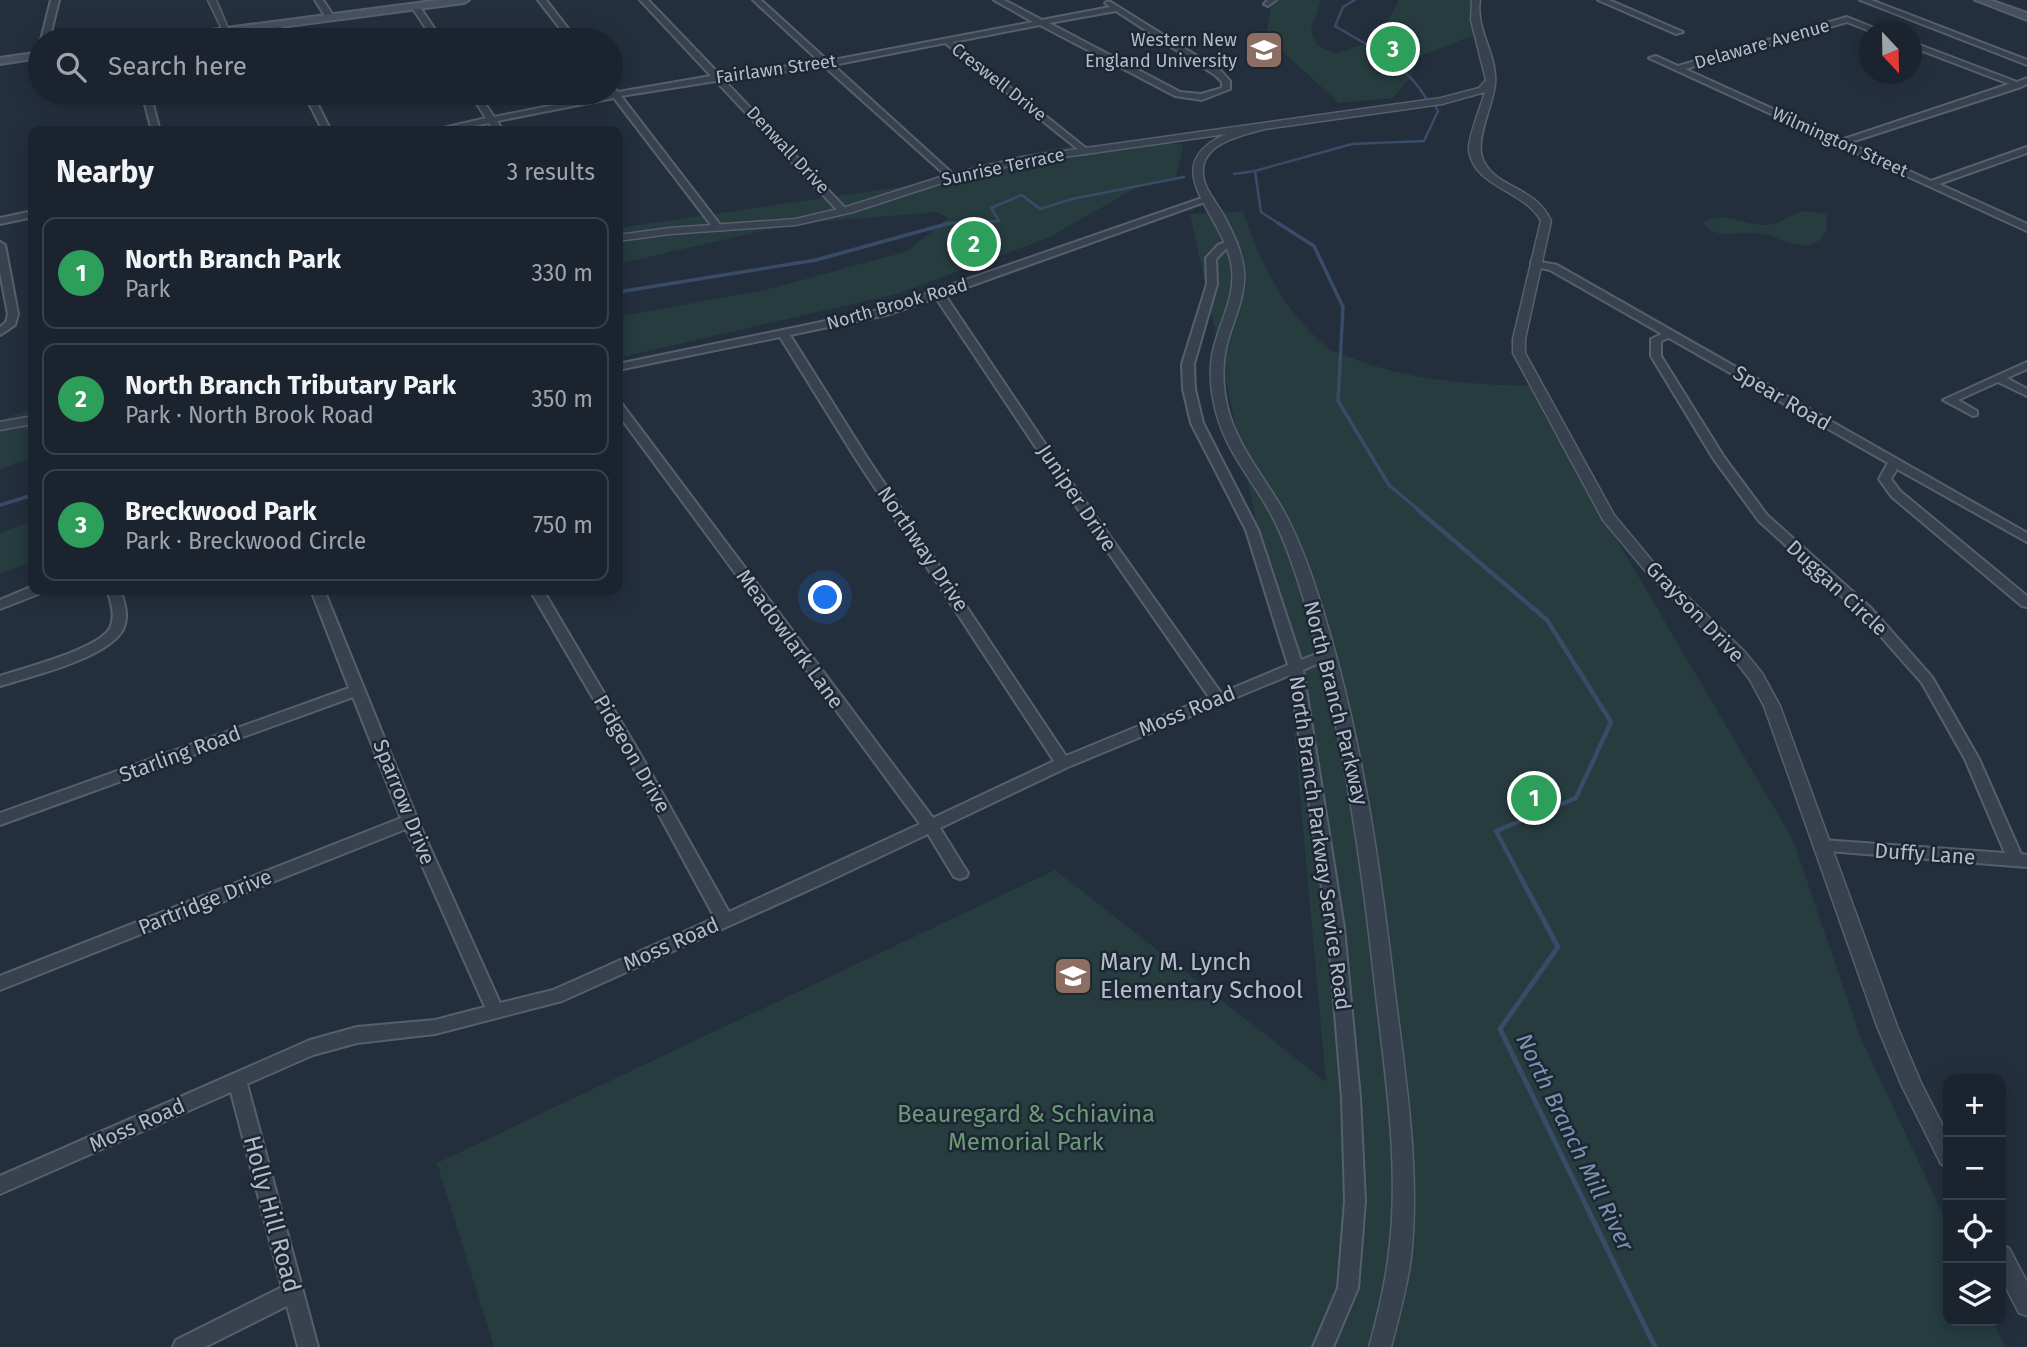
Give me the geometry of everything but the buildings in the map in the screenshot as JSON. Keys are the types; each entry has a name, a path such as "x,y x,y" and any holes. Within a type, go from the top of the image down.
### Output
{"main road":[{"path":"248,28 457,0"},
{"path":"1980,0 2027,17"},
{"path":"0,61 28,57"}],"street":[{"path":"48,28 55,0"},
{"path":"212,0 226,28"},
{"path":"318,0 330,17"},
{"path":"542,0 564,28"},
{"name":"Denwall Drive","path":"645,0 844,211"},
{"path":"757,0 951,177"},
{"path":"998,0 1169,90 1192,97 1221,92 1227,86 1226,81 1105,0"},
{"path":"1442,101 1462,98 1486,101 1491,83 1486,51 1475,21 1476,0"},
{"path":"1602,0 1679,32"},
{"path":"1864,0 2027,63"},
{"path":"415,6 430,28"},
{"name":"Fairlawn Street","path":"623,91 828,63 1116,8"},
{"name":"Delaware Avenue","path":"1677,69 1847,19 1859,24"},
{"path":"276,24 278,28"},
{"name":"Creswell Drive","path":"946,40 1084,151"},
{"path":"1922,48 2027,88"},
{"name":"Wilmington Street","path":"1653,58 2027,228"},
{"path":"1841,143 2027,81"},
{"path":"1442,101 1482,90 1491,83"},
{"name":"Sunrise Terrace","path":"623,237 670,231 773,225 844,211 951,177 1012,162 1442,101"},
{"name":"Grayson Drive","path":"1486,101 1474,149 1475,157 1492,177 1543,211 1546,221 1518,339 1519,353 1608,517 1653,570 1722,636 1756,677 1787,743 1887,1027 1912,1086 1943,1147"},
{"path":"149,105 155,126"},
{"path":"314,105 324,126"},
{"path":"482,105 496,126"},
{"name":"Fairlawn Street","path":"461,126 557,105"},
{"path":"623,105 718,228"},
{"path":"1189,136 1212,146 1232,135 1261,127"},
{"name":"North Branch Parkway","path":"1212,146 1200,161 1197,171 1208,199 1232,243 1239,280 1234,307 1217,360 1223,414 1235,443 1289,538 1312,601 1353,759 1365,823 1404,1172 1402,1245 1392,1307 1380,1347"},
{"path":"1931,184 2027,150"},
{"name":"North Brook Road","path":"623,366 882,313 1208,199"},
{"path":"0,221 28,215"},
{"name":"North Branch Parkway Service Road","path":"1232,243 1222,247 1211,258 1212,284 1188,363 1189,389 1197,423 1252,530 1296,667 1336,928 1351,1098 1355,1201 1348,1288 1323,1347"},
{"path":"0,245 13,314 11,323 0,332"},
{"name":"Spear Road","path":"1535,264 1553,267 2027,538"},
{"name":"Juniper Drive","path":"939,294 1057,470 1218,699"},
{"name":"Northway Drive","path":"784,334 862,459 1063,763"},
{"name":"Duggan Circle","path":"1671,334 1656,339 1656,356 1719,458 1751,503 1774,529 1866,611 1919,669 1964,742 2022,860"},
{"path":"1973,413 1949,400 2027,365"},
{"path":"1998,378 2027,393"},
{"name":"Meadowlark Lane","path":"623,414 930,825 960,873"},
{"path":"0,426 28,421"},
{"path":"1894,463 1885,479 1896,494 2027,603"},
{"path":"0,605 28,593"},
{"path":"0,681 102,644 117,630 119,612 115,595"},
{"name":"Sparrow Drive","path":"319,595 410,821 496,1012"},
{"name":"Pidgeon Drive","path":"539,595 638,763 725,920"},
{"name":"Moss Road","path":"0,1185 310,1048 357,1035 435,1027 556,996 987,801 1063,763 1326,655"},
{"name":"Starling Road","path":"0,819 359,690"},
{"name":"Partridge Drive","path":"0,982 410,821"},
{"name":"Duffy Lane","path":"1822,846 2022,860"},
{"name":"Holly Hill Road","path":"237,1082 308,1347"},
{"path":"2005,1263 2027,1305"},
{"path":"183,1347 293,1292"}],"green space":[{"path":"1278,0 1321,0 1311,30 1317,45 1336,54 1378,39 1399,0 1478,0 1479,33 1418,57 1412,76 1393,98 1339,103 1266,36 1271,7"},
{"path":"1149,140 1183,145 1176,178 1139,186 1050,237 900,293 623,357 623,316 769,289 908,251 948,218 939,212 792,224 623,263 623,227 927,183 936,176 1057,148"},
{"path":"1804,211 1826,214 1827,230 1820,240 1812,244 1796,244 1756,233 1721,234 1703,223 1711,219 1727,218 1768,225"},
{"name":"Beauregard & Schiavina Memorial Park","path":"1243,212 1257,249 1286,303 1332,351 1375,366 1446,381 1543,386 1553,409 1542,412 1793,840 1860,1036 1943,1214 1943,1326 1995,1326 2005,1347 494,1347 437,1163 1055,870 1326,1082 1289,673 1190,214"},
{"path":"28,410 28,459 0,469 0,420"},
{"path":"28,523 28,564 0,573 0,533"}],"waterway":[{"name":"North Branch Mill River","path":"1355,0 1343,7 1335,26 1397,65 1426,98"},
{"name":"North Branch Mill River","path":"1255,171 1352,144 1424,141 1438,111 1436,107"},
{"path":"1234,174 1255,171"},
{"name":"North Branch Mill River","path":"1255,171 1261,212 1281,225"},
{"path":"944,225 999,221 991,208 1022,195 1040,209 1072,199 1184,177"},
{"path":"623,291 816,260 950,223"},
{"path":"968,223 983,223"},
{"name":"North Branch Mill River","path":"1278,223 1314,246 1343,307 1338,401 1389,485 1420,511"},
{"path":"0,505 28,497"},
{"name":"North Branch Mill River","path":"1418,510 1547,620 1611,722 1576,798 1496,831 1521,878"},
{"name":"North Branch Mill River","path":"1520,876 1558,947 1500,1029 1655,1347"}],"place":[{"name":"Breckwood Park","path":"1393,49"},
{"name":"Western New England University","path":"1264,50"},
{"name":"North Branch Tributary Park","path":"974,244"},
{"name":"North Branch Park","path":"1534,798"},
{"name":"Mary M. Lynch Elementary School","path":"1073,976"}]}
